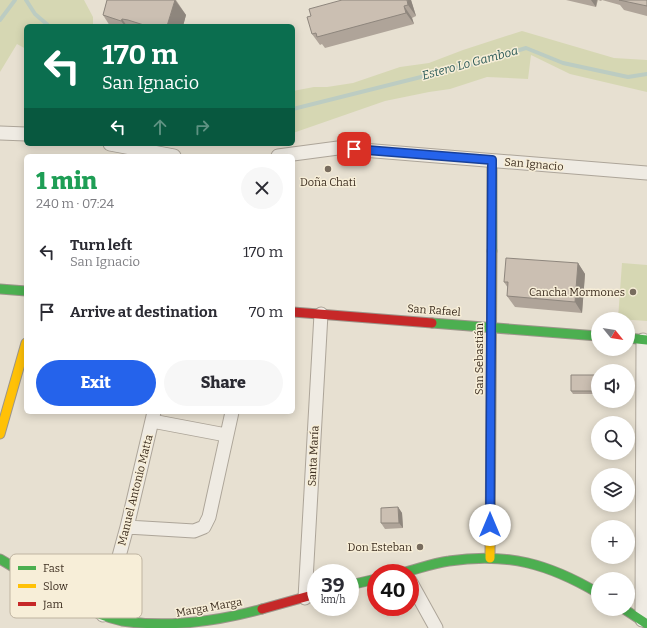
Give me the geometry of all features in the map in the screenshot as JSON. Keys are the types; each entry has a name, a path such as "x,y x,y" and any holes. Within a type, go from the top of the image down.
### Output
{"street":[{"path":"0,133 24,134"},
{"path":"121,146 163,154"},
{"name":"San Ignacio","path":"293,154 338,148 647,173"},
{"name":"San Sebastián","path":"490,558 492,160"},
{"path":"0,289 24,291"},
{"name":"San Rafael","path":"295,312 491,326 591,335"},
{"name":"Santa María","path":"312,564 321,314"},
{"path":"635,339 645,340 645,622"},
{"path":"0,434 24,351"},
{"path":"127,527 194,531 204,527 209,517 231,414"},
{"path":"153,417 226,435"},
{"name":"Manuel Antonio Matta","path":"120,554 153,417"},
{"path":"419,571 449,562 490,558 524,562 548,568 591,589"},
{"name":"Marga Marga","path":"0,559 10,565"},
{"name":"Marga Marga","path":"112,618 155,627 178,626 206,622 256,611 307,597"},
{"path":"419,599 436,628"},
{"path":"635,616 645,622"}],"green space":[{"path":"0,0 84,0 93,17 93,24 24,24 24,48 17,44 0,72"},
{"path":"522,31 614,58 647,60 647,92 570,74 531,55 528,79 487,77 450,89 385,101 295,132 295,91 353,83 400,67 429,63 463,50"},
{"name":"Cancha Mormones","path":"622,263 647,265 647,321 635,320 635,312 618,312"}],"building":[{"path":"107,0 175,0 168,24 141,24 122,19 121,21 103,15"},
{"path":"342,0 407,0 408,5 404,6 406,13 317,37 316,33 312,34 307,17 311,16 309,9"},
{"path":"619,0 647,0 647,6"},
{"path":"506,258 578,263 575,302 507,296 508,282 504,282"},
{"path":"571,375 591,375 591,391 571,391"},
{"path":"398,507 399,523 381,523 381,508"}],"waterway":[{"path":"0,20 15,0"},
{"name":"Estero Lo Gamboa","path":"26,0 35,14 47,24"},
{"name":"Estero Lo Gamboa","path":"295,108 477,63 526,48 563,63 628,77 647,74"}],"traffic: fast":[{"path":"492,160 492,251"},
{"path":"0,289 24,291"},
{"path":"432,323 591,335"},
{"path":"635,339 647,340"},
{"path":"419,568 449,561 470,559 490,558 509,560 527,563 562,574 591,589"},
{"path":"0,559 10,565"},
{"path":"359,583 367,581"},
{"path":"110,618 122,621 157,624 193,622 228,617 262,609"},
{"path":"635,616 647,624"}],"traffic: slow":[{"path":"490,558 492,251"},
{"path":"0,434 24,350"}],"traffic: jam":[{"path":"295,312 432,323"},
{"path":"262,609 307,596"}],"place":[{"name":"Doña Chati","path":"328,169"},
{"name":"Cancha Mormones","path":"633,292"},
{"name":"Don Esteban","path":"420,547"}],"route":[{"path":"354,149 492,160 490,525"}]}
